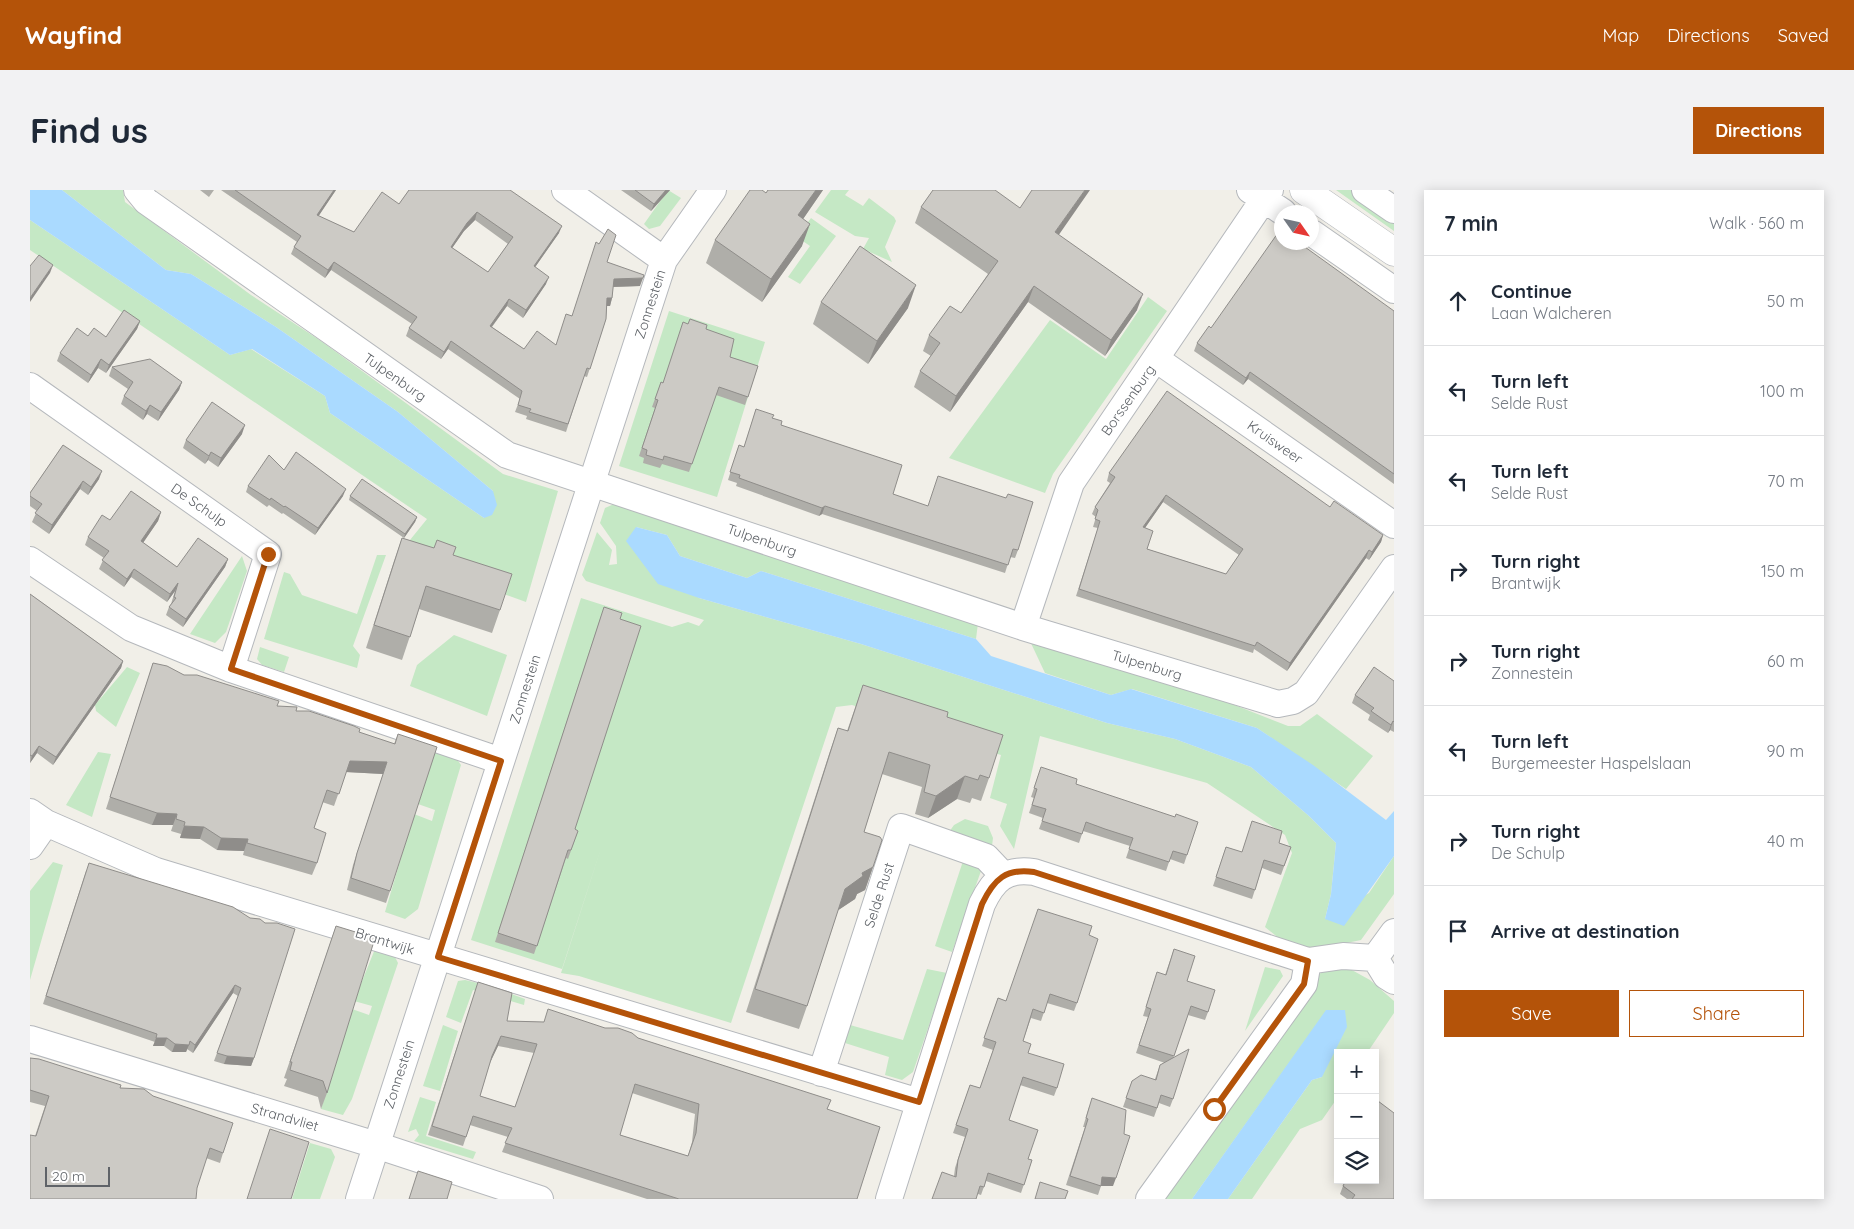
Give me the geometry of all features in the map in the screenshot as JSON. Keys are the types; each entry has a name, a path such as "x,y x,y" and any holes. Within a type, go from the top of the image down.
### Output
{"street":[{"name":"Tulpenburg","path":"136,190 146,202 500,451 1024,627 1278,704 1293,701 1306,694 1394,568"},
{"path":"565,190 664,260"},
{"name":"Zonnestein","path":"359,1199 664,260 714,190"},
{"path":"1304,190 1394,252"},
{"path":"1365,190 1394,210"},
{"name":"Borssenburg","path":"1024,627 1071,483 1267,198"},
{"path":"1319,238 1394,290"},
{"name":"Kruisweer","path":"1156,359 1394,525"},
{"name":"De Schulp","path":"30,386 268,554 231,669"},
{"path":"30,560 131,628 231,669 501,761"},
{"path":"30,846 38,818"},
{"name":"Brantwijk","path":"38,818 156,871 919,1102"},
{"name":"Selde Rust","path":"821,1073 901,827 986,857 1004,876"},
{"path":"889,1199 982,904 990,886 1004,876 1020,870 1034,872 1308,961 1343,956 1376,958"},
{"path":"1376,958 1394,932"},
{"path":"1376,958 1386,976 1394,981"},
{"path":"1149,1199 1304,984 1308,961"},
{"name":"Strandvliet","path":"30,1039 376,1145 540,1199"}],"green space":[{"path":"62,190 123,190 125,202 251,295 321,341 503,474 558,491 526,602 397,556 427,519 30,250 30,220 230,355 251,349 325,396 330,413 484,518 493,491 398,412 276,327 191,274 166,270"},
{"path":"668,190 681,198 660,226 649,229 644,224"},
{"path":"831,190 849,190 845,195 863,206 869,198 894,217 896,221 885,247 892,262 863,249 869,238 855,236 815,212"},
{"path":"1336,190 1353,190 1394,219 1394,231"},
{"path":"811,218 836,236 800,284 788,277 810,246 797,237"},
{"path":"1148,297 1167,311 1053,474 1045,493 949,458 1050,320 1106,359"},
{"path":"669,311 765,342 717,497 619,466"},
{"path":"614,504 978,623 976,639 761,571 747,578 680,556 667,535 636,527 699,598 861,644 1107,723 1175,739 1251,767 1309,816 1336,843 1331,894 1325,919 1369,893 1394,856 1394,894 1361,940 1297,953 1265,927 1292,853 1285,835 1207,783 1040,736 1014,849 1000,826 1007,804 990,798 1001,755 942,738 941,733 852,705 836,707 731,1023 579,976 561,973 603,842 562,969 471,940 581,598 672,627 688,622 699,626 704,620 586,581 582,575 597,532 612,550 609,565 617,564 616,546 600,523 605,508"},
{"path":"377,555 386,555 353,646 360,655 357,668 264,639 284,572 290,574 302,595 357,614"},
{"path":"242,556 247,571 226,632 215,643 190,634"},
{"path":"454,635 507,655 487,716 410,686 417,665"},
{"path":"1029,639 1232,704 1288,726 1300,726 1317,714 1373,756 1346,789 1257,728 1132,689 1111,695 1045,673"},
{"path":"260,647 289,657 284,672 262,665 257,659"},
{"path":"127,667 140,673 116,727 96,711 95,705"},
{"path":"400,739 456,758 461,765 418,909 405,919 385,912 414,814 432,821 435,810 418,804"},
{"path":"98,752 111,754 92,817 66,805"},
{"path":"965,819 988,826 993,838 992,846 949,832 954,825"},
{"path":"963,861 976,863 981,871 952,952 935,946"},
{"path":"53,862 63,865 30,980 30,891"},
{"path":"375,949 394,955 398,963 352,1099 343,1115 321,1109 352,1009 369,1015 372,1006 354,1001"},
{"path":"1265,967 1280,970 1283,976 1245,1031"},
{"path":"927,969 947,973 913,1072 902,1080 885,1075 889,1057 845,1043 850,1025 903,1040"},
{"path":"1350,969 1370,980 1394,1001 1394,1013 1370,1049 1334,1049 1334,1103 1322,1120 1300,1129 1252,1199 1228,1199 1312,1080 1322,1077 1327,1010 1192,1199 1163,1199 1319,974 1325,971"},
{"path":"465,980 490,986 525,999 524,1005 473,990 461,1023 446,1017 458,981"},
{"path":"443,1025 458,1031 440,1091 423,1086"},
{"path":"420,1097 436,1102 426,1136 476,1152 473,1159 414,1141 419,1135 416,1129 408,1132"},
{"path":"310,1143 331,1149 335,1157 320,1199 292,1199"}],"water":[{"path":"30,190 62,190 166,270 191,274 276,327 398,412 493,491 497,505 492,515 484,518 330,413 325,396 252,349 230,355 30,220"},
{"path":"636,527 667,535 680,556 747,578 761,571 976,639 991,656 1111,695 1131,689 1257,728 1313,765 1386,820 1394,811 1394,856 1344,926 1325,919 1331,894 1336,843 1309,816 1251,767 1175,739 1107,723 861,644 699,598 658,584 626,541"},
{"path":"1326,1010 1345,1010 1347,1027 1336,1049 1334,1049 1334,1053 1322,1077 1312,1080 1228,1199 1192,1199"}],"building":[{"path":"235,190 334,190 317,215 354,232 382,192 399,204 409,190 510,190 562,226 534,266 549,277 526,310 509,299 490,326 524,349 537,331 556,345 566,314 572,316 596,242 599,244 608,229 616,235 607,262 644,275 643,278 614,279 612,298 607,298 606,319 590,369 587,368 568,424 529,412 531,409 518,405 522,391 451,341 444,352 409,328 417,317 334,262 328,270 294,247 301,236","holes":["477,212 513,237 488,272 451,247"]},
{"path":"635,190 666,190 654,204"},
{"path":"750,190 762,190 766,193 768,190 816,190 798,215 810,224 771,279 715,240"},
{"path":"933,190 995,190 1020,208 1032,190 1085,190 1055,232 1143,294 1111,340 1034,286 956,396 920,371 940,343 929,335 950,306 961,313 998,261 921,207"},
{"path":"1274,239 1274,250 1309,250 1394,311 1394,474 1250,372 1246,378 1197,343 1209,326 1211,328"},
{"path":"860,246 916,285 877,341 821,302"},
{"path":"39,255 53,265 30,298 30,266"},
{"path":"124,310 140,321 109,365 101,359 91,375 60,353 77,328 88,336 94,328 106,337"},
{"path":"690,319 707,325 706,329 734,339 730,357 758,366 748,397 719,387 692,464 664,456 663,460 646,455 647,450 642,448 658,400 655,399 661,382 663,383 683,322 688,324"},
{"path":"150,359 182,382 161,412 150,405 146,411 124,396 133,382 112,367"},
{"path":"1167,391 1330,507 1334,501 1383,535 1372,552 1369,550 1290,663 1257,642 1255,646 1079,589 1100,521 1095,519 1098,510 1095,507 1115,477 1109,473","holes":["1166,495 1243,549 1226,574 1147,549 1153,531 1143,527"]},
{"path":"212,402 245,425 221,458 211,452 209,456 186,440"},
{"path":"756,409 774,415 772,418 782,421 781,425 902,465 893,494 928,506 938,476 1006,498 1008,494 1033,502 1018,550 1013,549 1008,565 825,506 822,508 739,478 740,475 730,472 739,445 744,447"},
{"path":"63,445 102,471 91,487 83,481 52,525 35,513 42,504 30,496 30,493"},
{"path":"296,452 346,489 318,528 285,506 271,498 270,500 248,486 269,455 284,470"},
{"path":"362,479 417,517 405,534 350,496"},
{"path":"131,491 161,512 141,541 177,567 198,538 228,559 186,619 169,607 176,598 174,597 178,583 170,594 134,569 127,579 102,560 109,551 88,537 102,515 110,520"},
{"path":"402,538 434,548 437,540 456,547 453,555 512,574 500,610 426,586 410,637 374,625"},
{"path":"30,594 123,661 56,757 39,746 32,756 30,755"},
{"path":"604,607 622,613 620,619 641,626 575,829 578,831 571,850 568,850 537,946 498,933"},
{"path":"153,663 167,666 184,675 197,675 279,701 277,706 297,707 296,711 309,711 354,726 360,729 359,732 395,744 398,734 437,747 390,891 351,878 357,853 387,762 350,761 339,794 327,790 314,828 326,833 317,863 247,843 248,839 221,838 204,827 184,826 185,822 176,819 177,814 157,813 110,797"},
{"path":"1374,667 1394,681 1394,722 1391,725 1371,711 1374,708 1355,695"},
{"path":"863,685 948,712 947,717 1003,735 989,778 980,775 978,780 965,776 936,796 924,792 930,765 889,752 864,832 880,837 882,840 873,867 862,873 863,876 845,889 807,1006 755,989 838,728 848,731"},
{"path":"1041,767 1077,779 1076,784 1175,817 1176,814 1198,822 1187,855 1173,851 1169,862 1129,849 1133,838 1086,822 1082,834 1042,821 1046,809 1032,805 1037,789 1034,788"},
{"path":"1252,821 1282,831 1279,843 1291,847 1284,866 1264,860 1255,890 1216,877 1226,847 1242,852"},
{"path":"89,863 233,907 250,918 260,919 265,923 277,923 295,929 254,1058 227,1056 217,1053 241,988 235,985 195,1045 190,1041 189,1045 175,1044 167,1038 156,1038 157,1034 46,996"},
{"path":"1038,909 1092,926 1089,935 1098,939 1077,1003 1050,994 1044,1013 1033,1009 1023,1041 1031,1044 1028,1053 1064,1064 1057,1088 1023,1077 1009,1120 1038,1130 1028,1159 1032,1160 1024,1185 988,1173 984,1187 980,1186 976,1199 932,1199 942,1172 956,1177 958,1160 968,1129 956,1125 970,1085 980,1088 996,1042 984,1038 998,998 1006,1001"},
{"path":"336,926 375,938 327,1093 323,1081 290,1070 292,1062 290,1062"},
{"path":"1174,949 1195,956 1187,981 1215,990 1208,1012 1191,1006 1174,1056 1139,1045 1151,1009 1146,1007 1157,972 1166,975"},
{"path":"478,982 512,993 507,1021 544,1022 548,1009 605,1028 618,1028 632,1033 638,1038 831,1100 827,1109 880,1127 857,1199 679,1199 505,1143 512,1128 473,1116 466,1137 432,1126","holes":["501,1036 537,1044 515,1107 480,1096 492,1056","635,1084 699,1104 696,1133 688,1156 620,1135"]},
{"path":"1189,1049 1173,1099 1161,1095 1157,1108 1126,1098 1132,1081 1141,1075 1156,1080 1160,1065"},
{"path":"30,1058 39,1059 121,1085 120,1088 144,1089 153,1096 233,1123 223,1153 210,1148 197,1188 196,1199 30,1199 30,1135 36,1136 49,1096 30,1090"},
{"path":"1092,1098 1126,1110 1124,1134 1130,1136 1116,1178 1102,1177 1101,1186 1070,1176 1088,1119 1086,1118"},
{"path":"1379,1102 1394,1113 1394,1199 1352,1199 1355,1195 1343,1186 1344,1184 1379,1184"},
{"path":"270,1129 309,1142 291,1199 247,1199"},
{"path":"418,1171 452,1182 447,1199 409,1199"},
{"path":"1040,1182 1068,1191 1065,1199 1035,1199"}],"route":[{"path":"268,554 231,669 501,761 438,957 919,1102 982,904 990,886 1004,876 1020,870 1034,872 1308,961 1304,984 1214,1109"}]}
